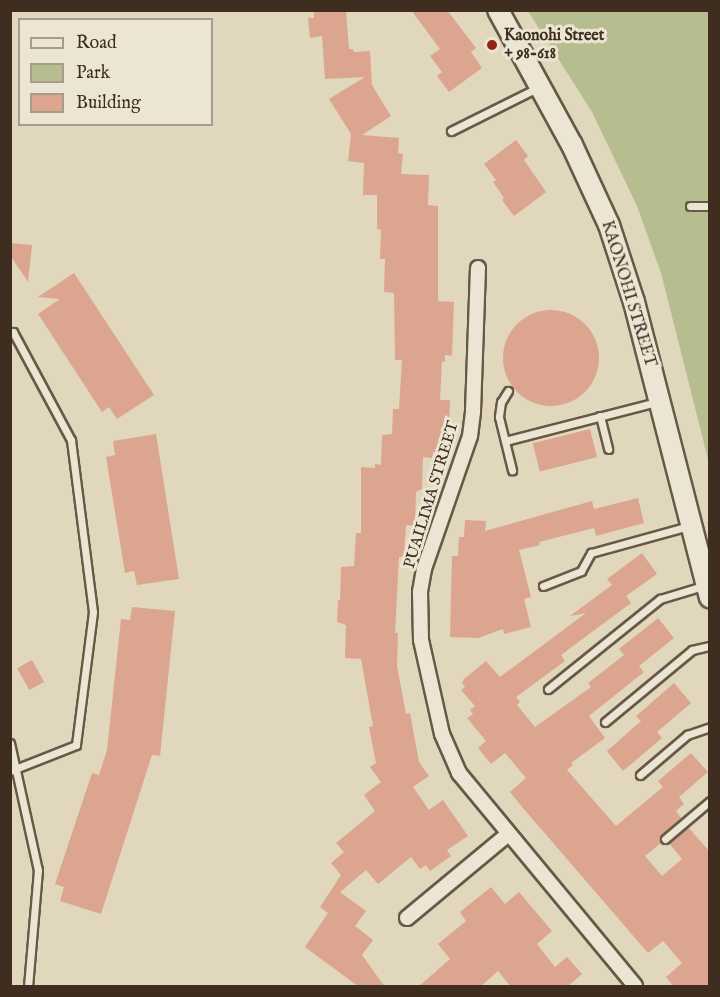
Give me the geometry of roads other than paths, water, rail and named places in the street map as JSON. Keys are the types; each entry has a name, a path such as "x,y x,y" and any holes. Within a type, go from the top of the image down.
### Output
{"street":[{"name":"KAONOHI STREET","path":"498,10 572,145 609,225 634,302 708,591"},
{"name":"PUAILIMA STREET","path":"478,268 470,436 424,568 419,615 422,640 448,751 464,780 635,987"},
{"path":"407,918 508,834"}],"lane":[{"path":"451,131 540,87"},
{"path":"690,206 710,206"},
{"path":"10,332 13,332 70,441 93,612 76,745 14,770"},
{"path":"508,391 499,411 512,470"},
{"path":"505,441 659,401"},
{"path":"600,416 608,449"},
{"path":"543,586 581,571 591,554 691,525"},
{"path":"548,689 660,599 708,591"},
{"path":"605,723 692,650 710,646"},
{"path":"640,775 687,735 710,727"},
{"path":"10,743 14,770 38,870 28,987"},
{"path":"665,839 710,801"}],"place":[{"name":"Kaonohi Street + 98-618","path":"492,45"}]}
